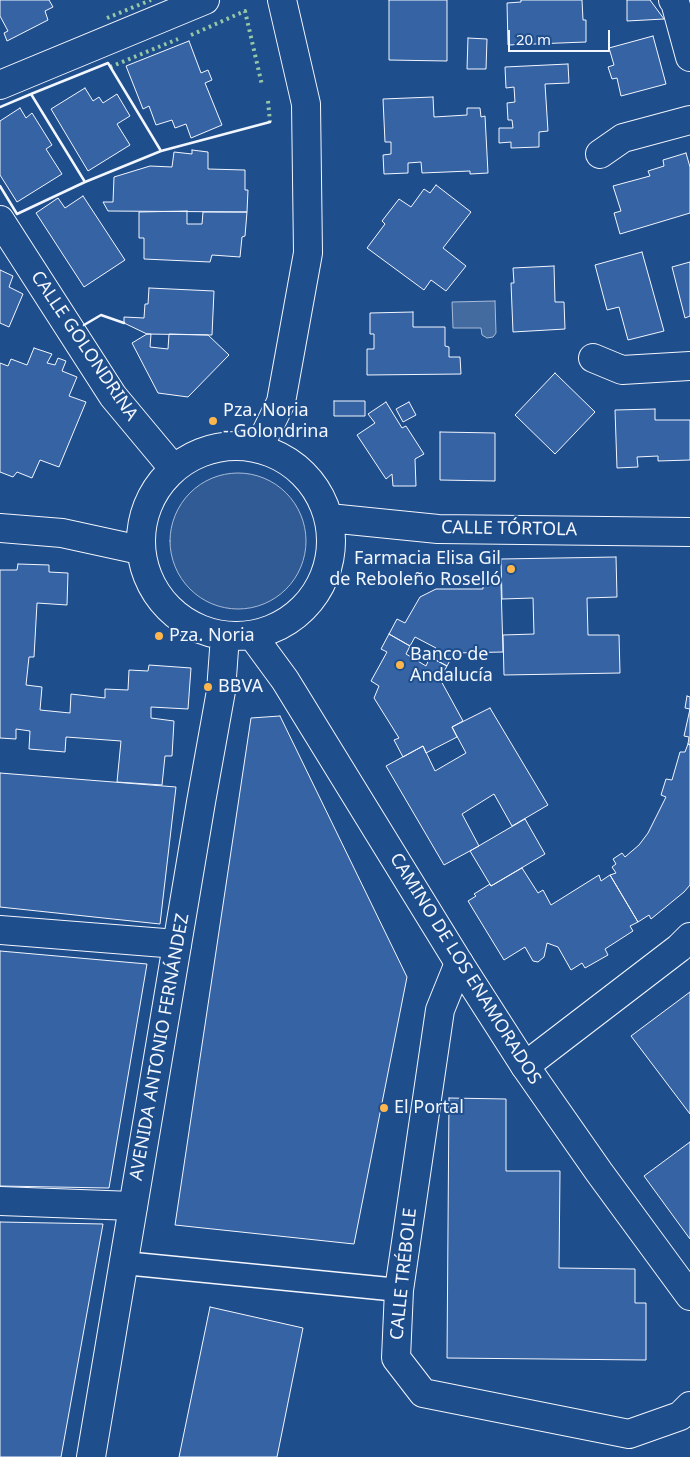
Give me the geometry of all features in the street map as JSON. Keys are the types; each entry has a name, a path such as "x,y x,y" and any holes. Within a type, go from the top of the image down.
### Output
{"street":[{"path":"0,85 205,0"},
{"path":"259,447 281,402 308,253 306,104 282,0"},
{"path":"673,0 690,57"},
{"path":"600,154 623,138 690,120"},
{"name":"CALLE GOLONDRINA","path":"0,220 114,396 174,468"},
{"path":"593,358 622,370 690,366"},
{"path":"236,444 259,447 283,457 304,473 319,494 329,518 331,545 327,570 316,594 298,613 277,628 239,636 200,630 178,617 159,598 147,575 140,550 141,527 147,505 158,485 174,468 192,455 213,447 236,444"},
{"name":"CALLE TÓRTOLA","path":"329,518 438,529 690,532"},
{"path":"0,528 62,533 140,550"},
{"name":"AVENIDA ANTONIO FERNÁNDEZ","path":"91,1457 221,691 239,636"},
{"name":"CAMINO DE LOS ENAMORADOS","path":"239,636 285,680 459,963 525,1066 599,1172 690,1296"},
{"path":"0,930 177,944"},
{"path":"525,1066 680,948 690,938"},
{"name":"CALLE TRÉBOLE","path":"459,963 440,1010 399,1290 396,1358 423,1393 629,1434 680,1416 690,1406"},
{"path":"0,1201 133,1206"},
{"path":"124,1263 399,1290"}],"shaded area":[{"path":"495,301 496,333 493,337 487,338 482,335 481,328 453,328 452,302"},
{"path":"238,473 264,478 276,484 286,493 295,503 301,515 306,541 301,567 295,579 286,589 276,598 264,604 238,609 212,604 200,598 190,589 181,579 175,567 170,541 175,515 181,503 190,493 200,484 212,478"}],"building":[{"path":"0,0 49,0 53,7 45,11 48,20 7,41 4,33 8,31 0,16"},
{"path":"389,0 447,0 447,61 389,60"},
{"path":"521,0 582,0 583,20 586,20 586,42 508,45 507,3 521,2"},
{"path":"627,0 650,0 664,19 627,21"},
{"path":"653,36 666,84 621,96 617,78 612,79 608,67 614,65 609,48"},
{"path":"468,38 487,39 486,69 467,69"},
{"path":"189,41 201,73 208,70 212,80 205,83 222,125 191,138 186,124 175,128 172,120 156,125 149,106 143,109 126,66"},
{"path":"568,64 569,83 545,84 548,131 539,132 539,147 511,148 511,142 499,143 499,128 513,128 512,120 508,120 507,103 515,102 514,87 506,88 505,67"},
{"path":"85,88 93,101 99,97 103,103 117,94 130,116 117,124 130,145 88,171 51,109"},
{"path":"433,97 434,117 467,115 467,108 480,108 481,117 485,116 488,173 470,174 470,171 422,173 421,162 408,163 408,173 384,174 383,155 391,154 391,142 385,142 383,99"},
{"path":"20,108 26,118 32,113 52,145 46,149 62,174 17,202 0,175 0,121"},
{"path":"192,150 208,152 208,169 245,170 245,190 248,190 247,212 108,211 103,202 113,202 114,177 150,166 172,167 174,152 192,154"},
{"path":"686,153 690,167 690,213 620,234 614,213 621,211 613,186 650,176 648,171 664,166 663,160"},
{"path":"436,185 471,212 443,248 466,266 446,291 431,280 424,290 367,248 385,224 382,221 399,199 411,207 424,189 430,193"},
{"path":"83,196 125,260 84,287 36,213 58,198 65,208"},
{"path":"187,211 187,224 202,224 203,212 247,212 245,236 242,237 240,257 212,255 210,262 144,259 144,238 139,238 139,212"},
{"path":"642,252 664,331 628,340 619,307 607,310 595,265"},
{"path":"690,262 690,316 685,318 672,267"},
{"path":"554,266 555,302 564,302 565,329 513,332 511,283 514,283 513,268"},
{"path":"0,270 13,276 9,287 23,294 9,327 0,323"},
{"path":"149,288 214,291 212,335 147,334 124,323 124,317 144,318 145,304 148,304"},
{"path":"413,312 413,327 445,327 445,346 449,347 449,357 460,357 461,374 367,375 367,349 374,349 374,334 370,334 370,313"},
{"path":"147,334 151,334 150,347 168,349 169,334 208,335 229,355 188,397 158,393 132,343"},
{"path":"34,348 52,354 47,363 55,365 58,358 66,361 62,371 77,377 69,396 86,402 59,467 40,460 32,478 17,472 13,477 0,472 0,363 8,366 11,359 27,365"},
{"path":"555,373 595,412 555,454 515,415"},
{"path":"334,401 365,401 365,416 334,416"},
{"path":"386,402 402,428 406,426 424,454 415,459 416,486 393,486 392,474 386,479 357,435 375,423 368,414"},
{"path":"409,402 416,415 403,422 396,409"},
{"path":"655,409 655,420 690,420 690,460 658,461 658,456 637,457 638,467 617,468 615,410"},
{"path":"440,432 495,433 495,481 440,480"},
{"path":"616,557 617,597 587,598 588,635 619,635 620,673 504,675 503,635 534,634 533,598 502,599 501,559"},
{"path":"18,564 49,565 49,572 68,573 67,605 37,603 34,657 29,657 26,685 42,687 40,710 70,713 71,694 105,698 105,689 128,690 129,670 148,671 149,665 191,668 188,709 151,707 151,718 174,721 172,756 165,756 162,785 117,782 121,741 66,737 65,752 29,749 30,731 16,729 16,739 0,738 0,570 17,570"},
{"path":"483,583 501,584 503,652 454,653 447,666 430,657 436,648 415,637 410,646 389,634 397,619 405,623 420,597 436,589 483,589"},
{"path":"389,634 410,646 406,654 426,666 430,657 447,666 440,679 463,721 452,727 457,737 426,753 423,746 403,757 394,740 399,738 374,698 379,686 371,681 387,652 381,649"},
{"path":"687,696 690,697 690,709 685,708"},
{"path":"490,708 548,805 512,826 494,794 462,814 479,846 444,865 386,766 423,746 435,771 466,753 452,727"},
{"path":"690,709 690,745 688,744 689,737 684,736"},
{"path":"280,716 407,977 354,1244 175,1225 251,718"},
{"path":"688,744 690,745 690,885 651,919 649,915 638,922 610,875 616,873 612,867 616,864 613,859 622,853 625,857 639,845 648,833 666,797 661,795 666,779 672,780 680,752 685,752"},
{"path":"0,773 176,787 160,924 0,907"},
{"path":"525,819 545,854 491,886 470,851"},
{"path":"522,868 538,893 543,890 551,905 599,875 601,881 610,875 638,922 630,926 633,931 605,949 608,955 585,968 582,963 571,970 558,947 547,943 544,957 538,962 533,961 525,947 504,960 468,901 476,896 474,894 490,884 491,886"},
{"path":"0,951 147,964 109,1188 0,1186"},
{"path":"690,992 690,1114 631,1036"},
{"path":"449,1098 506,1099 506,1171 560,1171 559,1268 635,1269 635,1303 646,1303 646,1360 447,1358"},
{"path":"690,1142 690,1239 644,1176"},
{"path":"0,1222 103,1224 61,1457 0,1457"},
{"path":"210,1307 303,1328 277,1457 179,1457"}],"hedge":[{"path":"107,18 151,0"},
{"path":"191,35 245,11 262,85"},
{"path":"110,67 178,39"},
{"path":"268,101 270,122"}],"wall":[{"path":"31,94 108,63 161,151 85,182"},
{"path":"0,107 31,94 85,182 17,214 0,186"},
{"path":"161,151 270,122"},
{"path":"84,325 101,315 124,323"}],"place":[{"name":"Pza. Noria - Golondrina","path":"213,421"},
{"name":"Farmacia Elisa Gil de Reboleño Roselló","path":"511,569"},
{"name":"Pza. Noria","path":"159,636"},
{"name":"Banco de Andalucía","path":"400,665"},
{"name":"BBVA","path":"208,687"},
{"name":"El Portal","path":"384,1108"}]}
